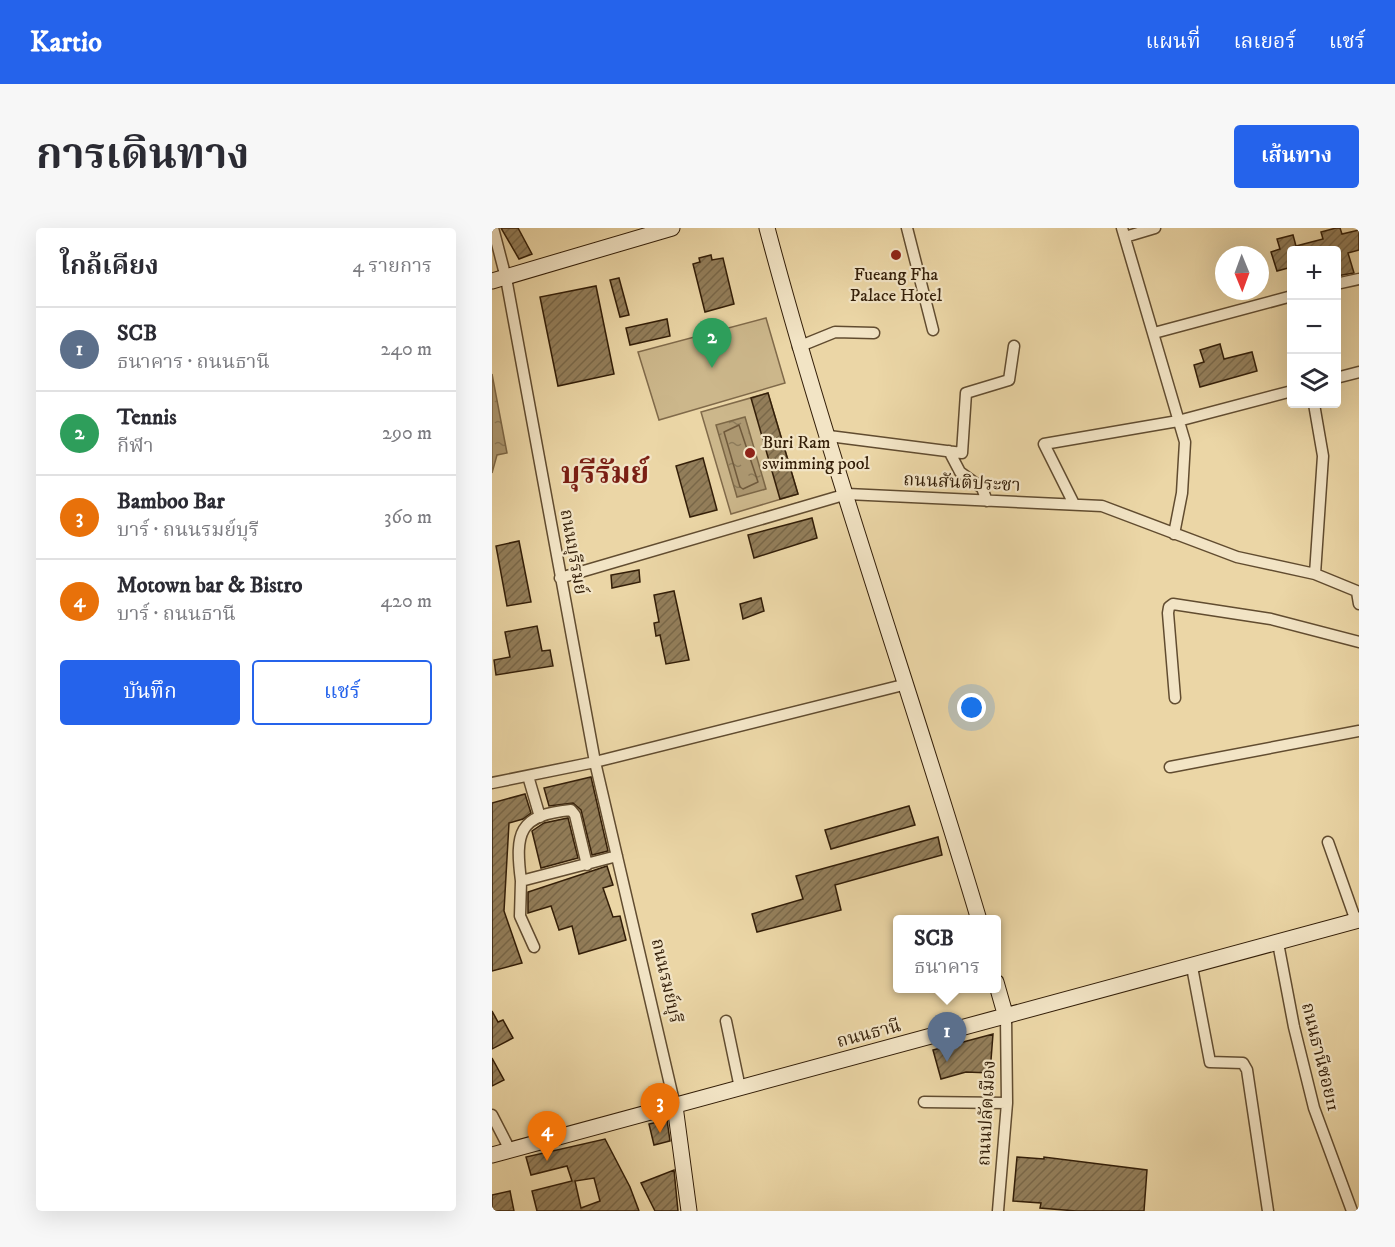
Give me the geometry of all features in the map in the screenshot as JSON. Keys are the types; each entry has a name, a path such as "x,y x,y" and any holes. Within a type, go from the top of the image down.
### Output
{"street":[{"name":"ถนนบุรีรมย์","path":"493,228 499,280 595,762"},
{"path":"499,280 672,228"},
{"path":"767,228 798,347 829,436 977,915"},
{"path":"907,228 933,330"},
{"path":"1155,228 1123,233 1185,442 1182,493 1174,534"},
{"path":"1341,283 1359,279"},
{"path":"1154,333 1287,297"},
{"path":"798,347 835,332 874,333"},
{"path":"829,436 962,453 966,393 1009,380 1014,346"},
{"path":"1341,377 1359,372"},
{"path":"1074,504 1044,444 1178,421 1287,391"},
{"path":"1315,408 1323,456 1315,574"},
{"path":"949,452 960,472 982,488 987,501"},
{"name":"ถนนสันติประชา","path":"560,578 847,494 1102,506 1237,557 1315,574 1358,592"},
{"path":"1358,592 1359,604"},
{"path":"1175,698 1168,613 1169,607 1173,604 1271,619 1359,642"},
{"path":"492,783 595,762 907,684"},
{"path":"1170,767 1359,731"},
{"name":"ถนนรมย์บุรี","path":"595,762 675,1106 688,1211"},
{"path":"528,776 540,817"},
{"path":"534,947 522,925 518,855 520,832 529,821 571,810 575,815 587,865"},
{"path":"1328,842 1358,921"},
{"path":"521,881 617,856"},
{"name":"ถนนธานี","path":"492,1155 1358,921"},
{"name":"ถนนธานีซอย11","path":"1278,943 1294,1028 1314,1108 1352,1211"},
{"path":"1192,967 1210,1062 1234,1061 1243,1063 1247,1070 1268,1211"},
{"path":"999,993 1006,1017"},
{"name":"ถนนปลัดเมือง","path":"998,1211 1007,1103 1006,1017"},
{"path":"726,1021 740,1088"},
{"path":"924,1102 1007,1103"},
{"path":"492,1115 510,1150"}],"shaded area":[{"path":"766,318 785,383 659,420 638,352"},
{"name":"Buri Ram swimming pool","path":"768,393 798,494 731,514 701,412"}],"water":[{"path":"492,374 507,453 497,455 492,473"},
{"path":"745,417 766,489 737,497 716,425"}],"building":[{"path":"501,228 518,228 532,254 519,259"},
{"path":"1336,228 1340,228 1342,234 1359,230 1359,250 1348,253 1354,273 1341,275 1341,246 1296,246 1323,239 1321,232"},
{"path":"1293,235 1296,246 1287,246 1287,268 1277,271 1271,252 1280,249 1277,239"},
{"path":"711,255 712,260 723,258 734,304 705,312 693,264 700,262 699,258"},
{"path":"619,278 629,315 620,317 610,280"},
{"path":"596,286 614,374 558,386 540,297"},
{"path":"667,319 670,336 630,345 626,328"},
{"path":"1220,344 1224,359 1252,352 1257,371 1200,387 1194,365 1204,362 1200,350"},
{"path":"768,393 798,494 780,499 751,398"},
{"path":"703,458 717,510 690,517 676,466"},
{"path":"812,518 817,538 754,558 748,535"},
{"path":"519,541 531,602 507,606 496,546"},
{"path":"639,570 640,582 612,588 611,575"},
{"path":"674,591 689,660 666,664 660,635 656,636 654,623 659,622 654,595"},
{"path":"761,598 764,611 743,619 740,604"},
{"path":"537,626 542,651 550,650 553,666 496,675 494,660 510,657 505,632"},
{"path":"591,777 608,851 592,855 581,810 573,803 549,806 544,788"},
{"path":"525,794 531,813 523,819 509,823 504,911 522,963 492,971 492,803"},
{"path":"909,806 915,825 831,849 825,830"},
{"path":"568,818 578,858 541,868 532,831 544,823"},
{"path":"938,837 942,855 835,885 841,910 757,932 752,914 803,899 796,876"},
{"path":"607,866 613,885 603,888 613,917 620,916 626,940 579,954 572,926 559,930 551,906 528,913 528,892"},
{"path":"492,1011 498,1022 503,1020 513,1038 492,1049"},
{"path":"993,1034 990,1073 966,1072 941,1079 933,1050"},
{"path":"492,1058 504,1080 492,1086"},
{"path":"667,1120 670,1141 654,1145 649,1124"},
{"path":"605,1139 630,1187 639,1211 537,1211 532,1191 572,1181 567,1166 531,1175 526,1157","holes":["594,1178 600,1201 581,1208 575,1181"]},
{"path":"1017,1157 1044,1159 1044,1157 1147,1170 1144,1211 1076,1211 1040,1208 1041,1203 1013,1201"},
{"path":"674,1170 678,1211 655,1211 641,1183"},
{"path":"510,1191 514,1211 492,1211 492,1195"}],"place":[{"name":"Fueang Fha Palace Hotel","path":"896,255"},
{"name":"Tennis","path":"712,368"},
{"name":"Buri Ram swimming pool","path":"750,453"},
{"name":"SCB","path":"947,1062"},
{"name":"Bamboo Bar","path":"660,1133"},
{"name":"Motown bar & Bistro","path":"547,1161"}],"district":[{"name":"บุรีรัมย์","path":"605,474"}]}
